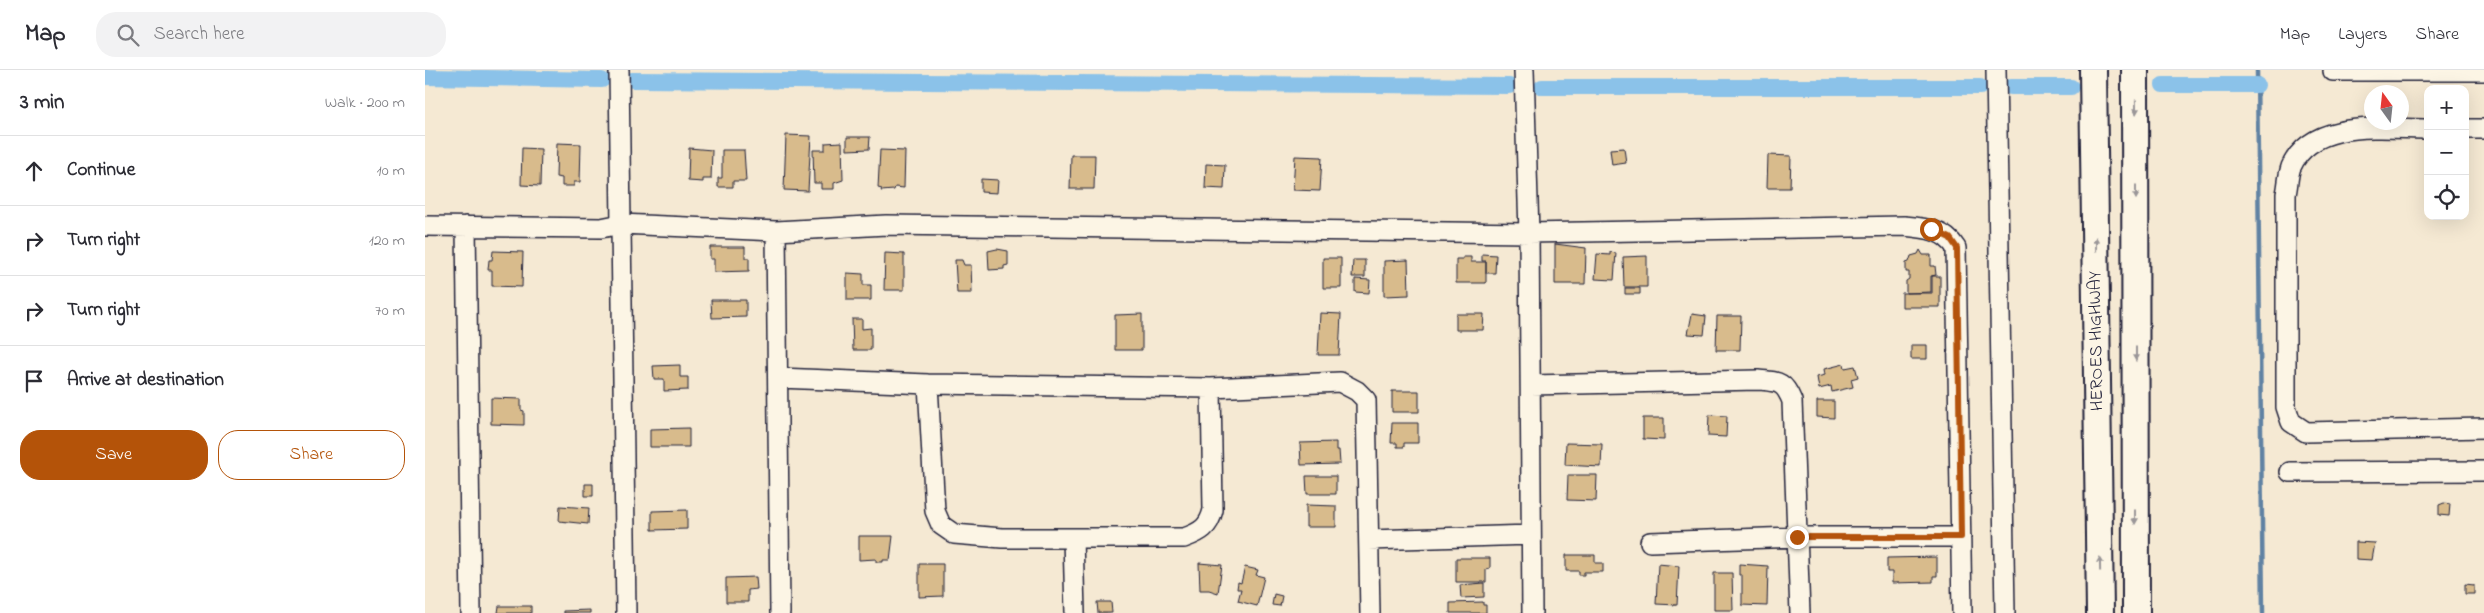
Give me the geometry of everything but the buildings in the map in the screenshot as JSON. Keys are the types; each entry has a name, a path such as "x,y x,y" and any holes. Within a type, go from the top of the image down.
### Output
{"main road":[{"name":"HEROES HIGHWAY","path":"2093,70 2100,613"},
{"path":"2135,70 2136,613"}],"street":[{"path":"619,70 626,613"},
{"path":"1524,70 1529,233 1532,613"},
{"path":"1996,70 2005,613"},
{"path":"2333,71 2484,71"},
{"path":"2424,129 2353,129 2319,138 2304,150 2291,168 2286,194 2286,408 2291,422 2306,432 2484,428"},
{"path":"2469,129 2484,129"},
{"path":"425,226 601,228 621,224 776,231 896,225 1529,233 1904,226 1931,229 1950,238 1957,248 1962,613"},
{"path":"466,226 471,613"},
{"path":"776,231 780,613"},
{"path":"779,378 927,384 1211,388 1340,382 1357,391 1366,400 1371,613"},
{"path":"1531,385 1758,380 1778,382 1786,387 1792,401 1800,613"},
{"path":"927,384 935,511 941,525 954,534 1002,538 1184,538 1200,532 1210,522 1214,486 1211,388"},
{"path":"2290,472 2484,471"},
{"path":"1369,540 1531,536"},
{"path":"1650,542 1797,537 1961,537"},
{"path":"1073,538 1075,613"}],"waterway":[{"path":"2257,70 2263,613"},
{"path":"425,77 602,80"},
{"path":"632,80 1509,86"},
{"path":"2163,85 2257,85"},
{"path":"1542,87 1980,87"},
{"path":"2011,87 2071,87"}],"route":[{"path":"1797,537 1961,537 1957,248 1950,238 1931,229"}]}
